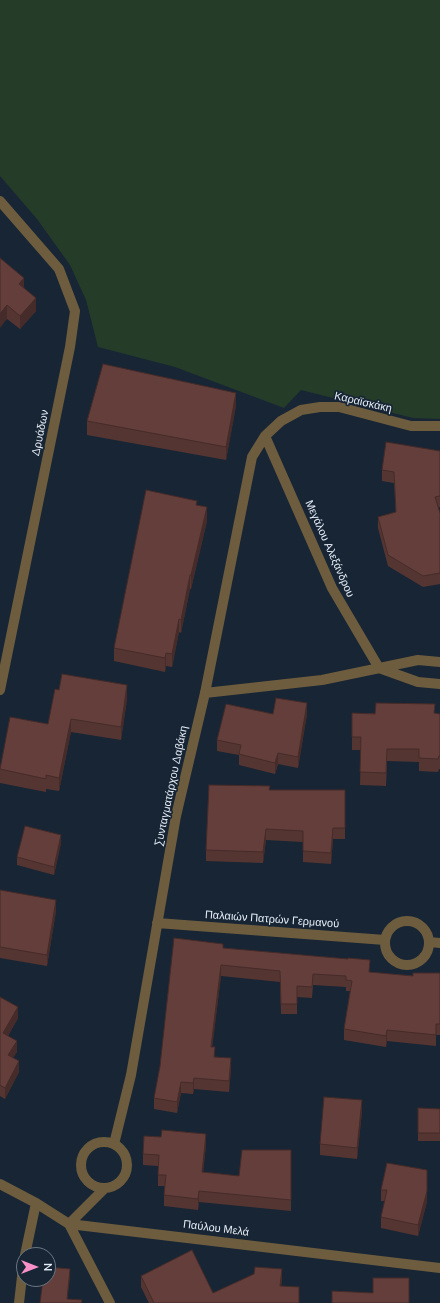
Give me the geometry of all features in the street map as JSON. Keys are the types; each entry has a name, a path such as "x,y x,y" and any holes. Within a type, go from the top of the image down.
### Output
{"street":[{"name":"Δρυάδων","path":"0,201 59,269 75,310 70,347 0,690"},
{"name":"Καραϊσκάκη","path":"265,436 281,421 301,410 320,406 339,407 411,426 440,426"},
{"name":"Μεγάλου Αλεξάνδρου","path":"265,436 332,588 379,668"},
{"name":"Συνταγματάρχου Δαβάκη","path":"114,1144 131,1075 176,816 204,693 252,457 265,436"},
{"path":"204,693 322,680 418,660 440,662"},
{"path":"379,668 418,682 440,684"},
{"path":"404,921 419,924 435,942 426,956 420,961 407,965 393,960 388,954 385,940 392,927 404,921"},
{"name":"Παλαιών Πατρών Γερμανού","path":"157,923 385,940"},
{"path":"105,1142 114,1144 122,1150 127,1160 127,1170 123,1179 115,1186 105,1188 96,1187 85,1178 81,1165 83,1156 88,1148 105,1142"},
{"name":"Παύλου Μελά","path":"0,1184 36,1203 69,1224 440,1268"},
{"path":"105,1188 69,1224 110,1303"},
{"path":"27,1247 36,1203"},
{"path":"19,1303 21,1287"}],"green space":[{"path":"0,0 440,0 440,419 413,418 301,390 284,408 175,367 98,347 86,300 70,265 37,219 0,176"}],"building":[{"path":"0,258 24,278 19,284 36,298 20,316 7,305 0,314"},
{"path":"103,364 236,393 226,447 87,421"},
{"path":"386,442 440,451 440,496 435,497 440,513 440,573 423,576 388,555 378,517 396,512 394,472 382,470"},
{"path":"146,490 197,501 196,505 207,507 190,575 181,620 179,619 172,654 166,653 165,658 114,648"},
{"path":"62,674 127,685 121,727 71,719 59,778 46,775 46,779 0,769 10,717 48,724 55,689 59,690"},
{"path":"276,698 307,703 298,757 278,753 275,763 239,754 241,745 217,740 226,704 273,714"},
{"path":"376,703 435,704 434,713 440,714 440,756 438,759 419,758 419,749 387,749 386,773 360,772 361,737 352,737 352,713 375,714"},
{"path":"209,785 270,786 269,790 345,790 345,828 333,828 331,853 303,851 303,831 266,829 263,852 206,850"},
{"path":"25,826 61,835 54,867 17,857"},
{"path":"0,890 56,900 47,955 0,947"},
{"path":"174,938 223,944 223,948 370,960 369,972 413,976 413,973 440,973 440,1024 436,1024 436,1035 387,1030 386,1036 344,1029 352,981 346,980 346,976 313,974 312,987 297,986 297,1004 281,1004 280,971 221,965 211,1047 215,1047 214,1057 231,1058 229,1081 194,1078 193,1083 181,1082 177,1102 154,1098 160,1066"},
{"path":"0,997 18,1007 3,1033 17,1041 8,1055 19,1061 5,1088 0,1085"},
{"path":"324,1097 362,1100 357,1148 320,1144"},
{"path":"418,1108 440,1109 440,1133 418,1133"},
{"path":"162,1130 206,1134 202,1172 239,1176 242,1150 291,1150 291,1200 199,1191 198,1199 164,1195 166,1175 158,1175 159,1155 143,1154 144,1136 161,1137"},
{"path":"387,1163 427,1170 427,1191 418,1225 381,1217 387,1190 381,1190"},
{"path":"192,1250 213,1293 254,1274 255,1267 282,1269 280,1286 299,1287 299,1303 154,1303 141,1276"},
{"path":"56,1268 70,1269 67,1299 82,1300 81,1303 40,1303 42,1287 56,1287"},
{"path":"373,1278 409,1278 409,1303 332,1303 332,1291 373,1293"}]}
